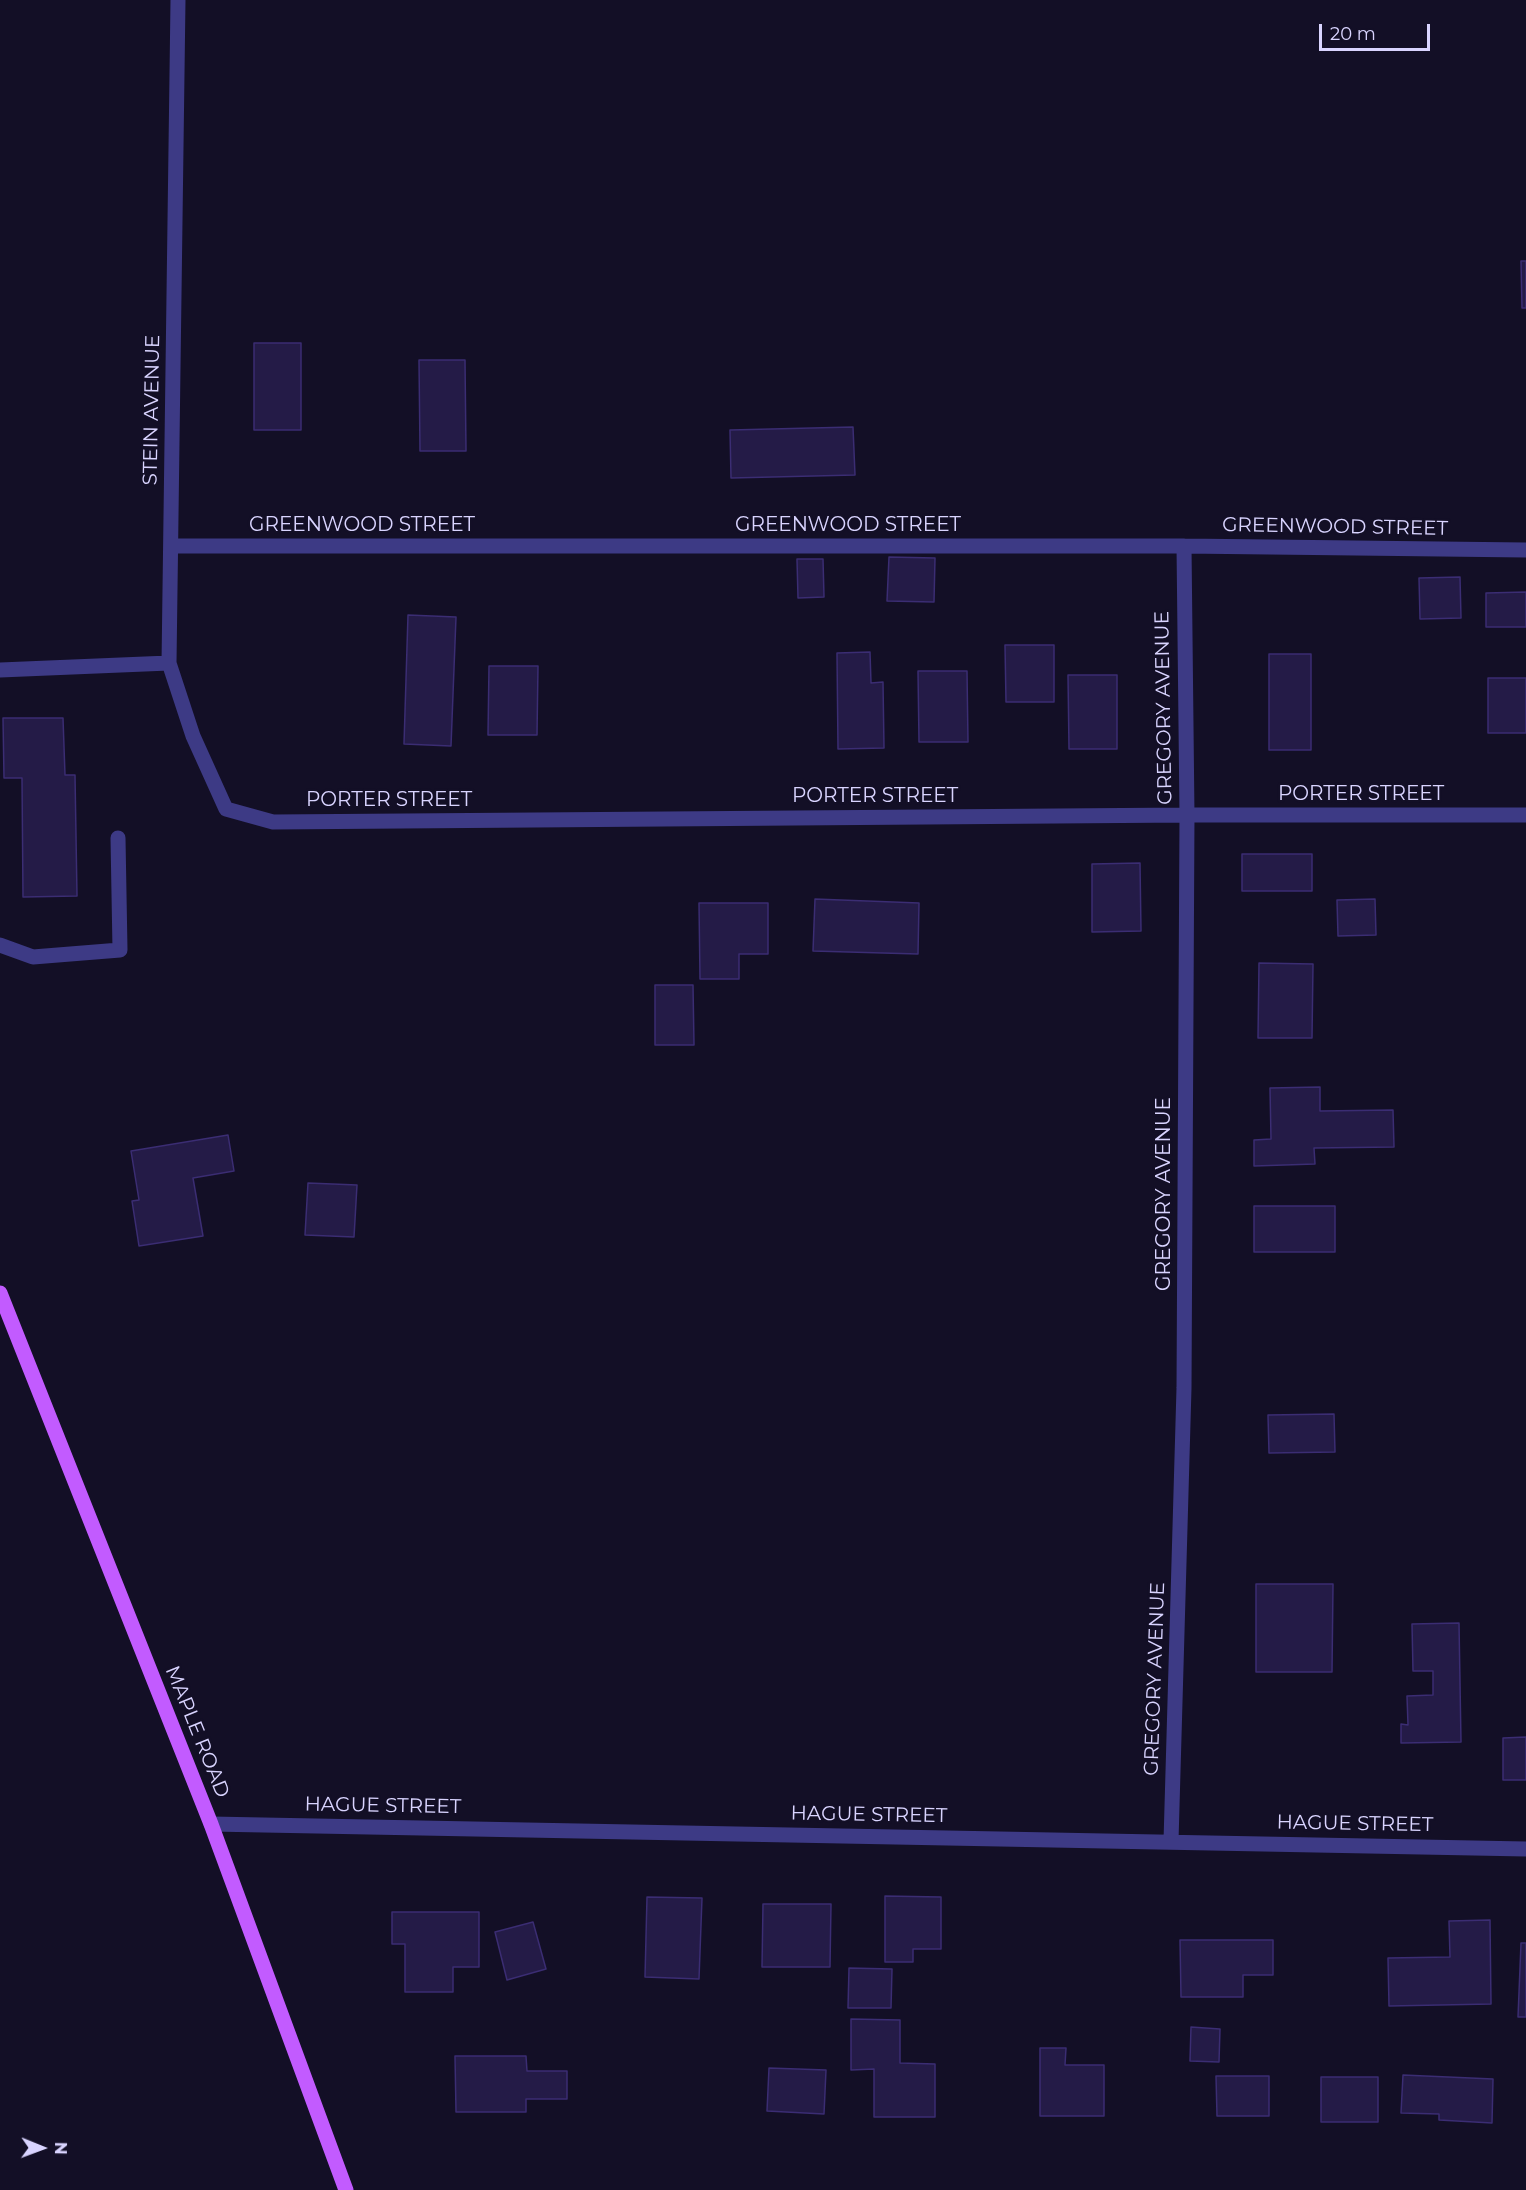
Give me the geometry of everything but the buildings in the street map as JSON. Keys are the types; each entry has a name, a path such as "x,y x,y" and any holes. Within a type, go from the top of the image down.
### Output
{"main road":[{"name":"MAPLE ROAD","path":"0,1293 211,1824 346,2190"}],"street":[{"name":"STEIN AVENUE","path":"178,0 170,663 193,736 226,809"},
{"name":"GREENWOOD STREET","path":"171,546 1184,546 1526,550"},
{"name":"GREGORY AVENUE","path":"1171,1841 1184,1388 1186,815 1184,546"},
{"path":"0,670 170,663"},
{"name":"PORTER STREET","path":"226,809 273,822 1186,815 1526,815"},
{"path":"0,945 33,957 120,950 118,838"},
{"name":"HAGUE STREET","path":"211,1824 1526,1849"}]}
